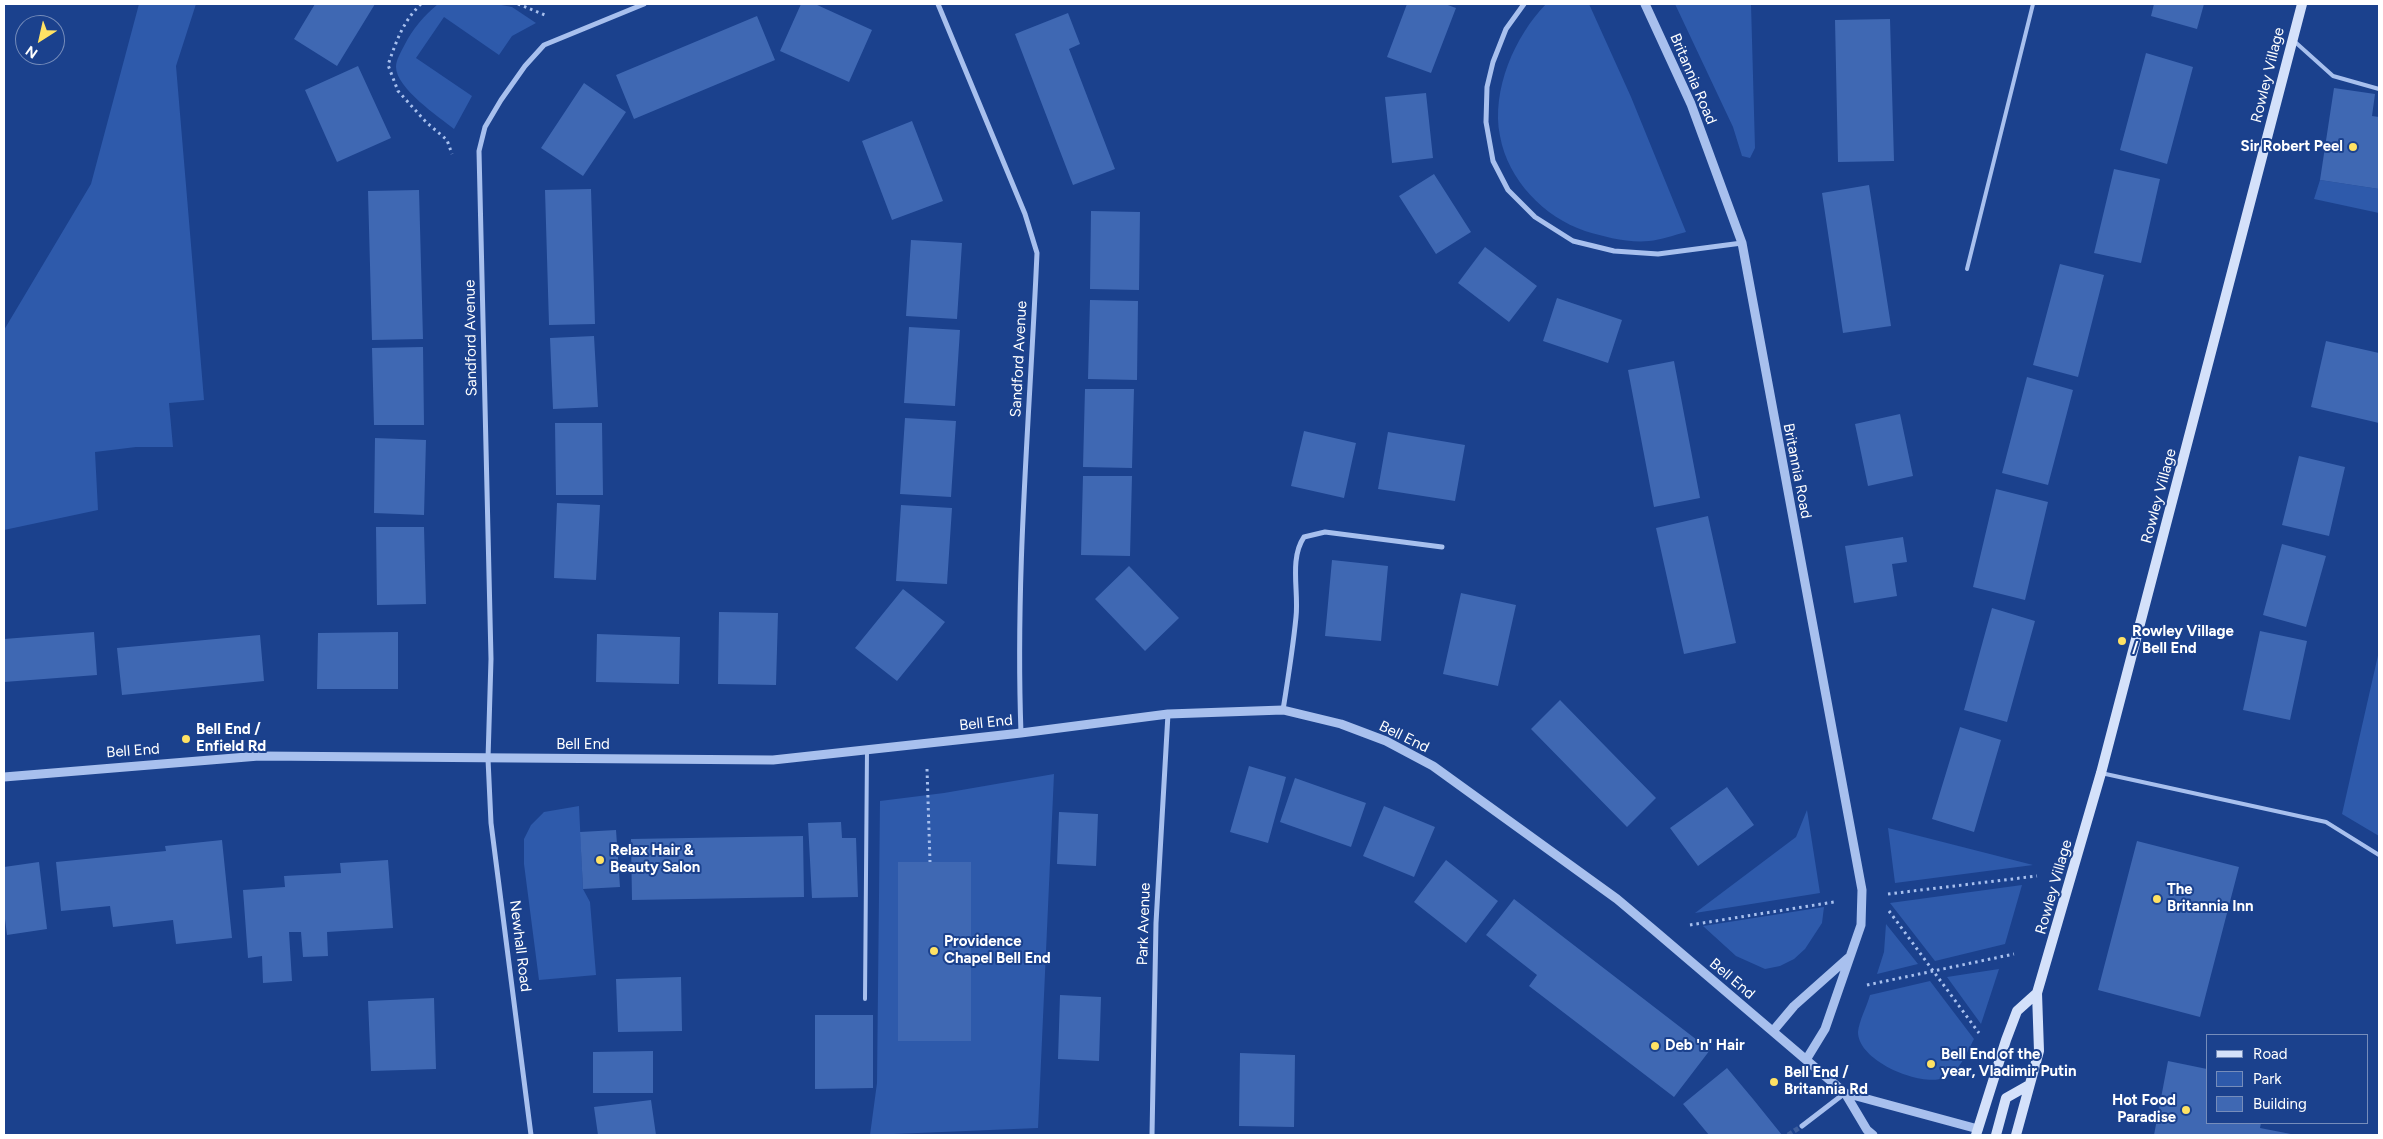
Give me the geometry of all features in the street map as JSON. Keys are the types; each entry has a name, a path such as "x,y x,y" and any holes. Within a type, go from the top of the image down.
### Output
{"main road":[{"name":"Rowley Village","path":"2016,1135 2038,1051 2037,993 2101,773 2302,4"},
{"path":"1991,1135 1977,1132 2006,1040 2017,1011 2037,993"},
{"path":"1996,1135 2006,1098 2030,1084"}],"street":[{"name":"Sandford Avenue","path":"488,759 492,659 479,151 485,128 501,100 544,45 644,4"},
{"name":"Sandford Avenue","path":"938,4 1025,214 1037,253 1020,575 1019,680 1021,734"},
{"path":"1524,4 1506,30 1493,62 1487,87 1486,122 1492,161 1508,190 1535,217 1573,241 1614,251 1658,254 1742,243"},
{"name":"Britannia Road","path":"1646,4 1691,104 1742,243 1862,890 1861,925 1825,1029 1806,1060"},
{"path":"1283,710 1296,616 1298,545 1304,537 1325,532 1442,547"},
{"name":"Bell End","path":"4,777 259,756 773,760 1021,734 1168,714 1283,710 1342,724 1386,741 1433,766 1617,899 1655,930 1845,1093 1867,1130 1873,1135"},
{"name":"Park Avenue","path":"1152,1135 1156,923 1168,714"},
{"name":"Newhall Road","path":"488,759 491,822 531,1135"},
{"name":"Britannia Road","path":"1773,1031 1794,1006 1850,957"},
{"name":"Bell End","path":"1845,1093 1977,1132"},
{"path":"1802,1126 1845,1093"}],"lane":[{"path":"1967,269 2033,4"},
{"path":"2292,40 2333,76 2379,89"},
{"path":"865,999 867,750"},
{"path":"2101,773 2326,822 2379,855"}],"path":[{"path":"421,4 411,14 397,37 388,65 398,91 426,122 448,140 453,157"},
{"path":"518,4 545,16"},
{"path":"927,743 930,862"},
{"path":"1655,930 1861,898 2037,876"},
{"path":"1878,896 1983,1040"},
{"path":"1864,986 2014,954"}],"green space":[{"path":"139,4 196,4 176,66 204,400 169,403 173,447 136,447 95,452 98,510 4,530 4,330 91,184"},
{"path":"438,4 496,4 512,7 536,23 512,36 499,55 444,17 416,58 472,96 454,129 410,93 398,75 396,67 399,56 415,28"},
{"path":"1546,4 1589,4 1631,97 1686,232 1658,240 1633,241 1585,231 1570,225 1542,206 1520,182 1504,152 1498,118 1499,100 1502,82 1515,48 1524,32"},
{"path":"1675,4 1751,4 1755,148 1750,158 1742,156 1733,127"},
{"path":"2320,180 2379,189 2379,213 2314,199"},
{"path":"2379,651 2379,836 2342,814"},
{"path":"1054,774 1038,1128 870,1135 877,1083 880,801 944,793"},
{"path":"579,806 583,889 590,902 596,975 539,980 524,864 524,839 531,825 544,812"},
{"path":"1807,810 1820,893 1695,913 1796,837"},
{"path":"1888,828 2033,865 1895,883"},
{"path":"2022,885 2005,944 1935,961 1890,903"},
{"path":"1824,907 1822,923 1805,949 1794,959 1780,966 1765,969 1736,956 1703,926"},
{"path":"1886,924 1918,964 1877,974 1884,952"},
{"path":"1999,969 1981,1024 1947,977"},
{"path":"1930,981 1974,1039 1959,1066 1950,1075 1933,1080 1906,1075 1879,1062 1868,1053 1861,1043 1858,1032 1870,995"}],"building":[{"path":"315,4 375,4 337,66 294,39"},
{"path":"801,4 815,4 872,30 849,82 780,51"},
{"path":"1407,4 1445,4 1456,8 1431,73 1387,57"},
{"path":"2154,4 2204,4 2197,29 2151,16"},
{"path":"1068,13 1080,44 1069,49 1115,169 1073,185 1015,34"},
{"path":"757,16 775,60 634,119 616,75"},
{"path":"1890,19 1894,161 1838,162 1835,20"},
{"path":"2146,53 2193,67 2167,164 2120,150"},
{"path":"358,66 391,138 337,162 305,90"},
{"path":"584,83 626,112 583,176 541,148"},
{"path":"2334,88 2375,94 2372,116 2379,117 2379,189 2320,180"},
{"path":"1426,93 1433,158 1392,163 1385,97"},
{"path":"912,121 943,201 892,220 862,141"},
{"path":"2114,169 2160,179 2141,263 2094,253"},
{"path":"1434,174 1471,232 1436,254 1399,196"},
{"path":"1869,185 1891,326 1843,333 1822,193"},
{"path":"591,189 595,324 549,325 545,190"},
{"path":"419,190 423,339 372,340 368,191"},
{"path":"1091,211 1140,212 1139,290 1090,289"},
{"path":"911,240 962,243 957,319 906,316"},
{"path":"1485,247 1537,286 1509,322 1458,283"},
{"path":"2060,264 2104,275 2078,377 2033,365"},
{"path":"1557,298 1622,320 1608,363 1543,341"},
{"path":"1090,300 1138,301 1137,380 1088,379"},
{"path":"909,327 960,330 955,406 904,403"},
{"path":"594,336 598,407 553,409 550,338"},
{"path":"2326,341 2379,353 2379,423 2311,407"},
{"path":"423,347 424,425 374,425 372,348"},
{"path":"1674,361 1700,498 1654,507 1628,370"},
{"path":"2027,377 2073,390 2048,485 2002,473"},
{"path":"1085,389 1134,389 1132,468 1083,467"},
{"path":"1900,414 1913,476 1868,486 1855,424"},
{"path":"905,418 956,421 951,497 900,494"},
{"path":"555,423 602,423 603,495 556,495"},
{"path":"1304,431 1356,443 1344,498 1291,486"},
{"path":"1388,432 1465,445 1455,501 1378,489"},
{"path":"375,438 426,440 424,515 374,513"},
{"path":"2299,456 2345,467 2329,536 2282,525"},
{"path":"1083,476 1132,476 1130,556 1081,555"},
{"path":"1996,489 2048,502 2025,600 1973,587"},
{"path":"557,503 600,505 596,580 554,578"},
{"path":"901,505 952,508 947,584 896,581"},
{"path":"1708,516 1736,643 1684,654 1656,528"},
{"path":"376,527 424,527 426,604 377,605"},
{"path":"1903,537 1907,562 1892,564 1897,596 1854,603 1845,546"},
{"path":"2282,544 2326,556 2306,627 2263,615"},
{"path":"1332,560 1388,566 1381,641 1325,636"},
{"path":"1129,566 1179,618 1145,651 1095,599"},
{"path":"903,589 945,622 897,681 855,648"},
{"path":"1461,593 1516,605 1498,686 1443,674"},
{"path":"1992,608 2035,621 2007,722 1964,710"},
{"path":"719,612 778,613 776,685 718,684"},
{"path":"2260,631 2307,641 2290,720 2243,710"},
{"path":"94,632 97,675 4,682 4,639"},
{"path":"398,632 398,689 317,689 318,633"},
{"path":"597,634 680,637 679,684 596,682"},
{"path":"260,635 264,681 122,695 117,648"},
{"path":"1560,700 1656,798 1627,827 1531,729"},
{"path":"1960,727 2001,740 1974,832 1932,819"},
{"path":"1249,766 1286,777 1268,843 1230,832"},
{"path":"1295,778 1366,803 1351,847 1280,822"},
{"path":"1727,787 1754,825 1698,866 1670,828"},
{"path":"1384,806 1435,827 1414,877 1363,856"},
{"path":"1059,812 1098,814 1096,866 1057,864"},
{"path":"841,822 842,838 856,838 858,897 812,898 808,823"},
{"name":"Relax Hair & Beauty Salon","path":"616,830 620,887 583,889 580,832"},
{"path":"803,836 804,897 632,900 631,839"},
{"path":"222,840 232,938 176,944 173,920 113,927 110,906 61,911 56,862 166,851 165,846"},
{"path":"2137,841 2239,867 2200,1017 2098,990"},
{"path":"388,860 393,928 327,932 328,956 303,957 301,932 289,932 292,981 263,983 262,956 248,958 243,890 285,887 284,876 341,873 340,863"},
{"path":"1446,860 1498,901 1466,943 1414,902"},
{"path":"39,862 47,929 7,935 4,911 4,867"},
{"name":"Providence Chapel Bell End","path":"898,862 971,862 971,1041 898,1041"},
{"path":"1514,899 1710,1050 1674,1097 1529,986 1537,975 1486,935"},
{"path":"681,977 682,1031 618,1032 616,979"},
{"path":"1060,995 1101,997 1099,1061 1058,1059"},
{"path":"434,998 436,1069 371,1071 368,1001"},
{"path":"815,1015 873,1015 873,1088 815,1089"},
{"path":"653,1051 653,1093 593,1093 593,1052"},
{"path":"1240,1053 1295,1055 1294,1127 1239,1126"},
{"path":"2168,1061 2206,1069 2206,1124 2261,1124 2260,1128 2296,1135 2154,1135"},
{"path":"1727,1068 1782,1135 1709,1135 1683,1104"},
{"path":"651,1100 656,1135 598,1135 594,1107"}],"tunnel":[{"path":"1788,1135 1802,1126"}],"place":[{"name":"Sir Robert Peel","path":"2353,147"},
{"name":"Rowley Village / Bell End","path":"2122,641"},
{"name":"Bell End / Enfield Rd","path":"186,739"},
{"name":"Relax Hair & Beauty Salon","path":"600,860"},
{"name":"The Britannia Inn","path":"2157,899"},
{"name":"Providence Chapel Bell End","path":"934,951"},
{"name":"Deb 'n' Hair","path":"1655,1046"},
{"name":"Bell End of the year, Vladimir Putin","path":"1931,1064"},
{"name":"Bell End / Britannia Rd","path":"1774,1082"},
{"name":"Hot Food Paradise","path":"2186,1110"}]}
